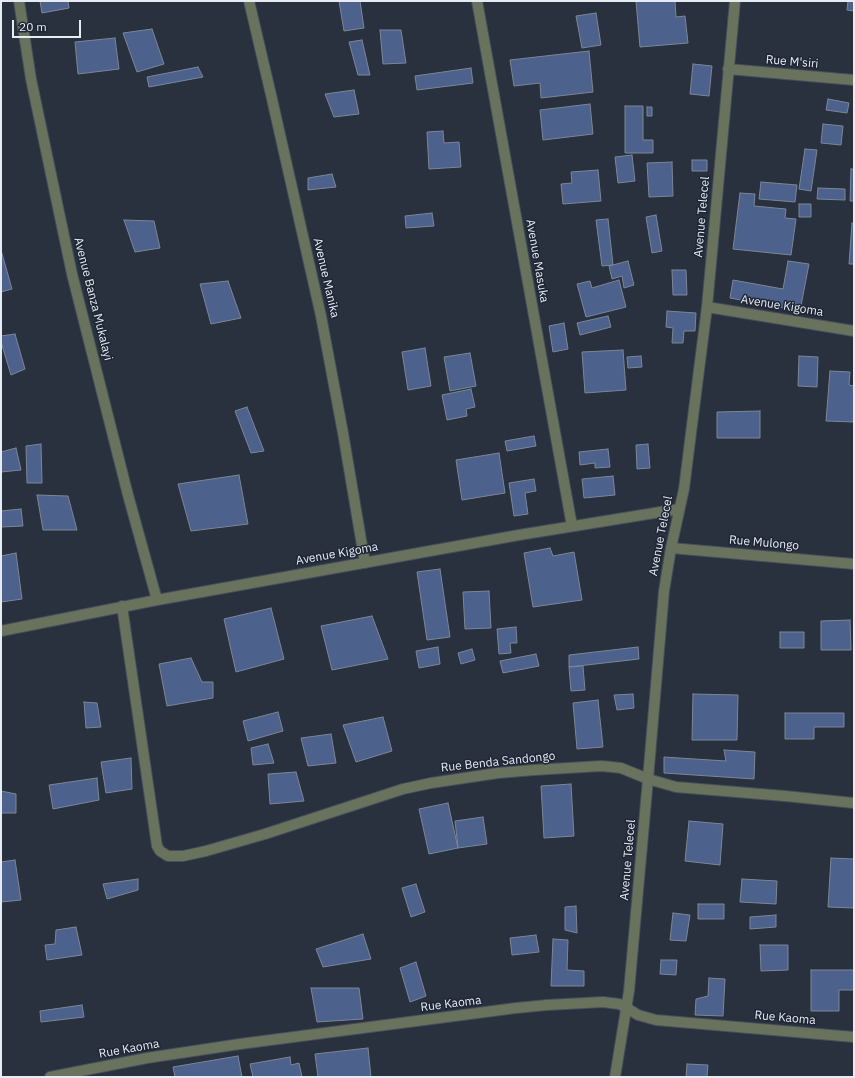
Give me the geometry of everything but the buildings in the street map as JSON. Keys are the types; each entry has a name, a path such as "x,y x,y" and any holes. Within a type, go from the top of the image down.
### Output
{"street":[{"name":"Avenue Banza Mukalayi","path":"19,1 31,79 72,274 128,495 157,600"},
{"name":"Avenue Manika","path":"249,1 321,316 344,433 366,562"},
{"name":"Avenue Masuka","path":"477,1 572,526"},
{"name":"Avenue Telecel","path":"615,1077 627,1008 664,591 688,457 707,307 735,1"},
{"name":"Rue M'siri","path":"728,69 854,80"},
{"name":"Avenue Kigoma","path":"707,307 854,330"},
{"name":"Avenue Kigoma","path":"1,631 122,606 366,562 679,509"},
{"name":"Rue Mulongo","path":"671,548 854,564"},
{"name":"Rue Benda Sandongo","path":"122,606 157,846 160,851 168,856 195,854 265,834 403,789 431,783 498,773 612,767 621,768 648,779 676,787 854,803"},
{"name":"Rue Kaoma","path":"50,1077 148,1058 240,1044 516,1008 603,1002 619,1004 638,1015 656,1020 854,1037"}]}
